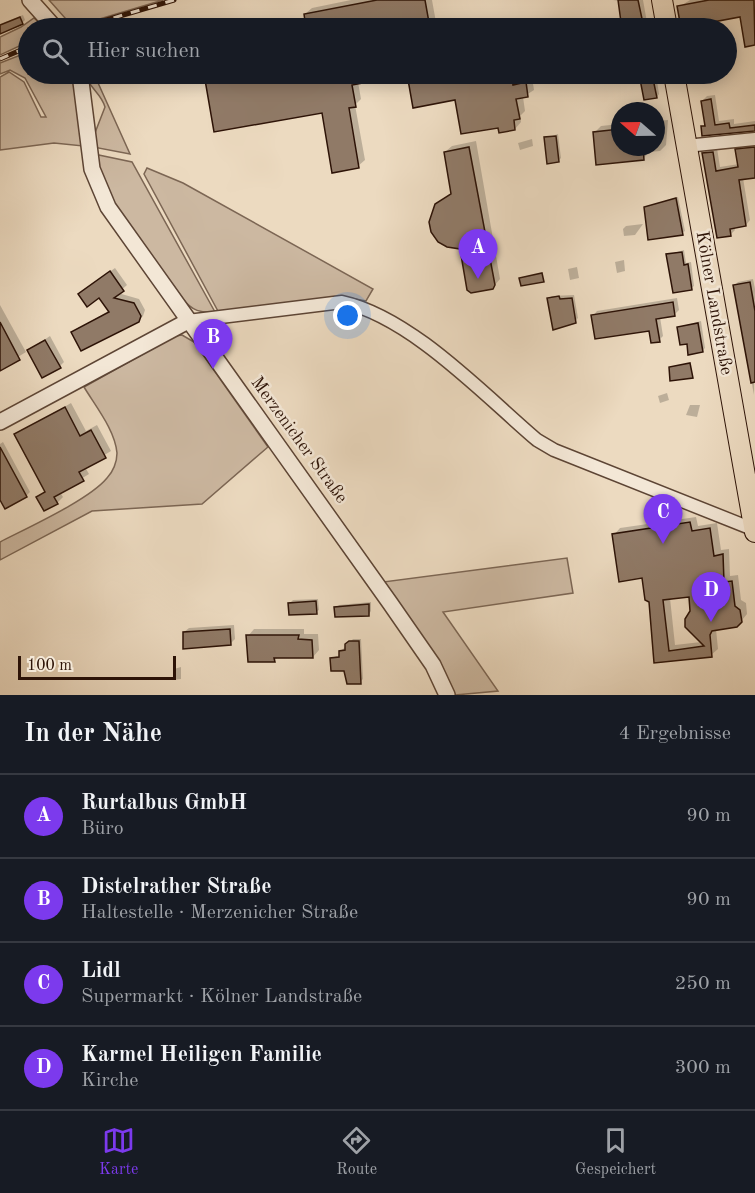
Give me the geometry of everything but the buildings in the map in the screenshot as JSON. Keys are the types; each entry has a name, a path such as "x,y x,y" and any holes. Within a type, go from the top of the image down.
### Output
{"main road":[{"path":"662,0 665,18"},
{"name":"Kölner Landstraße","path":"676,84 755,531"}],"street":[{"path":"30,0 46,18"},
{"name":"Merzenicher Straße","path":"81,84 92,169 108,207 390,603 433,665 447,695"},
{"path":"686,146 755,139"},
{"path":"0,422 188,321 221,319 342,302 364,306 400,326 537,440 554,450 755,531"}],"shaded area":[{"path":"49,0 163,0 103,18 65,18"},
{"path":"18,28 18,47 0,55 0,37"},
{"path":"18,56 18,74 10,70 0,74 0,63"},
{"path":"9,72 18,78 18,84 25,84 41,117 46,117 28,84 75,84 83,146 54,143 0,150 0,77"},
{"path":"90,84 98,84 130,154 93,147 93,138 105,107"},
{"path":"94,154 132,162 215,312 197,310 183,299 106,193"},
{"path":"147,168 183,183 373,289 366,301 345,297 219,313 144,174"},
{"path":"182,335 194,342 268,447 202,504 92,511 0,560 0,542 57,513 86,495 113,470 117,453 116,444 84,387 175,336"},
{"path":"567,558 573,593 443,612 498,691 455,695 436,658 383,582"}],"railway":[{"path":"113,18 174,0"},
{"path":"0,59 18,51"}],"place":[{"name":"Rurtalbus GmbH","path":"478,279"},
{"name":"Distelrather Straße","path":"213,369"},
{"name":"Lidl","path":"663,544"},
{"name":"Karmel Heiligen Familie","path":"711,622"}]}
